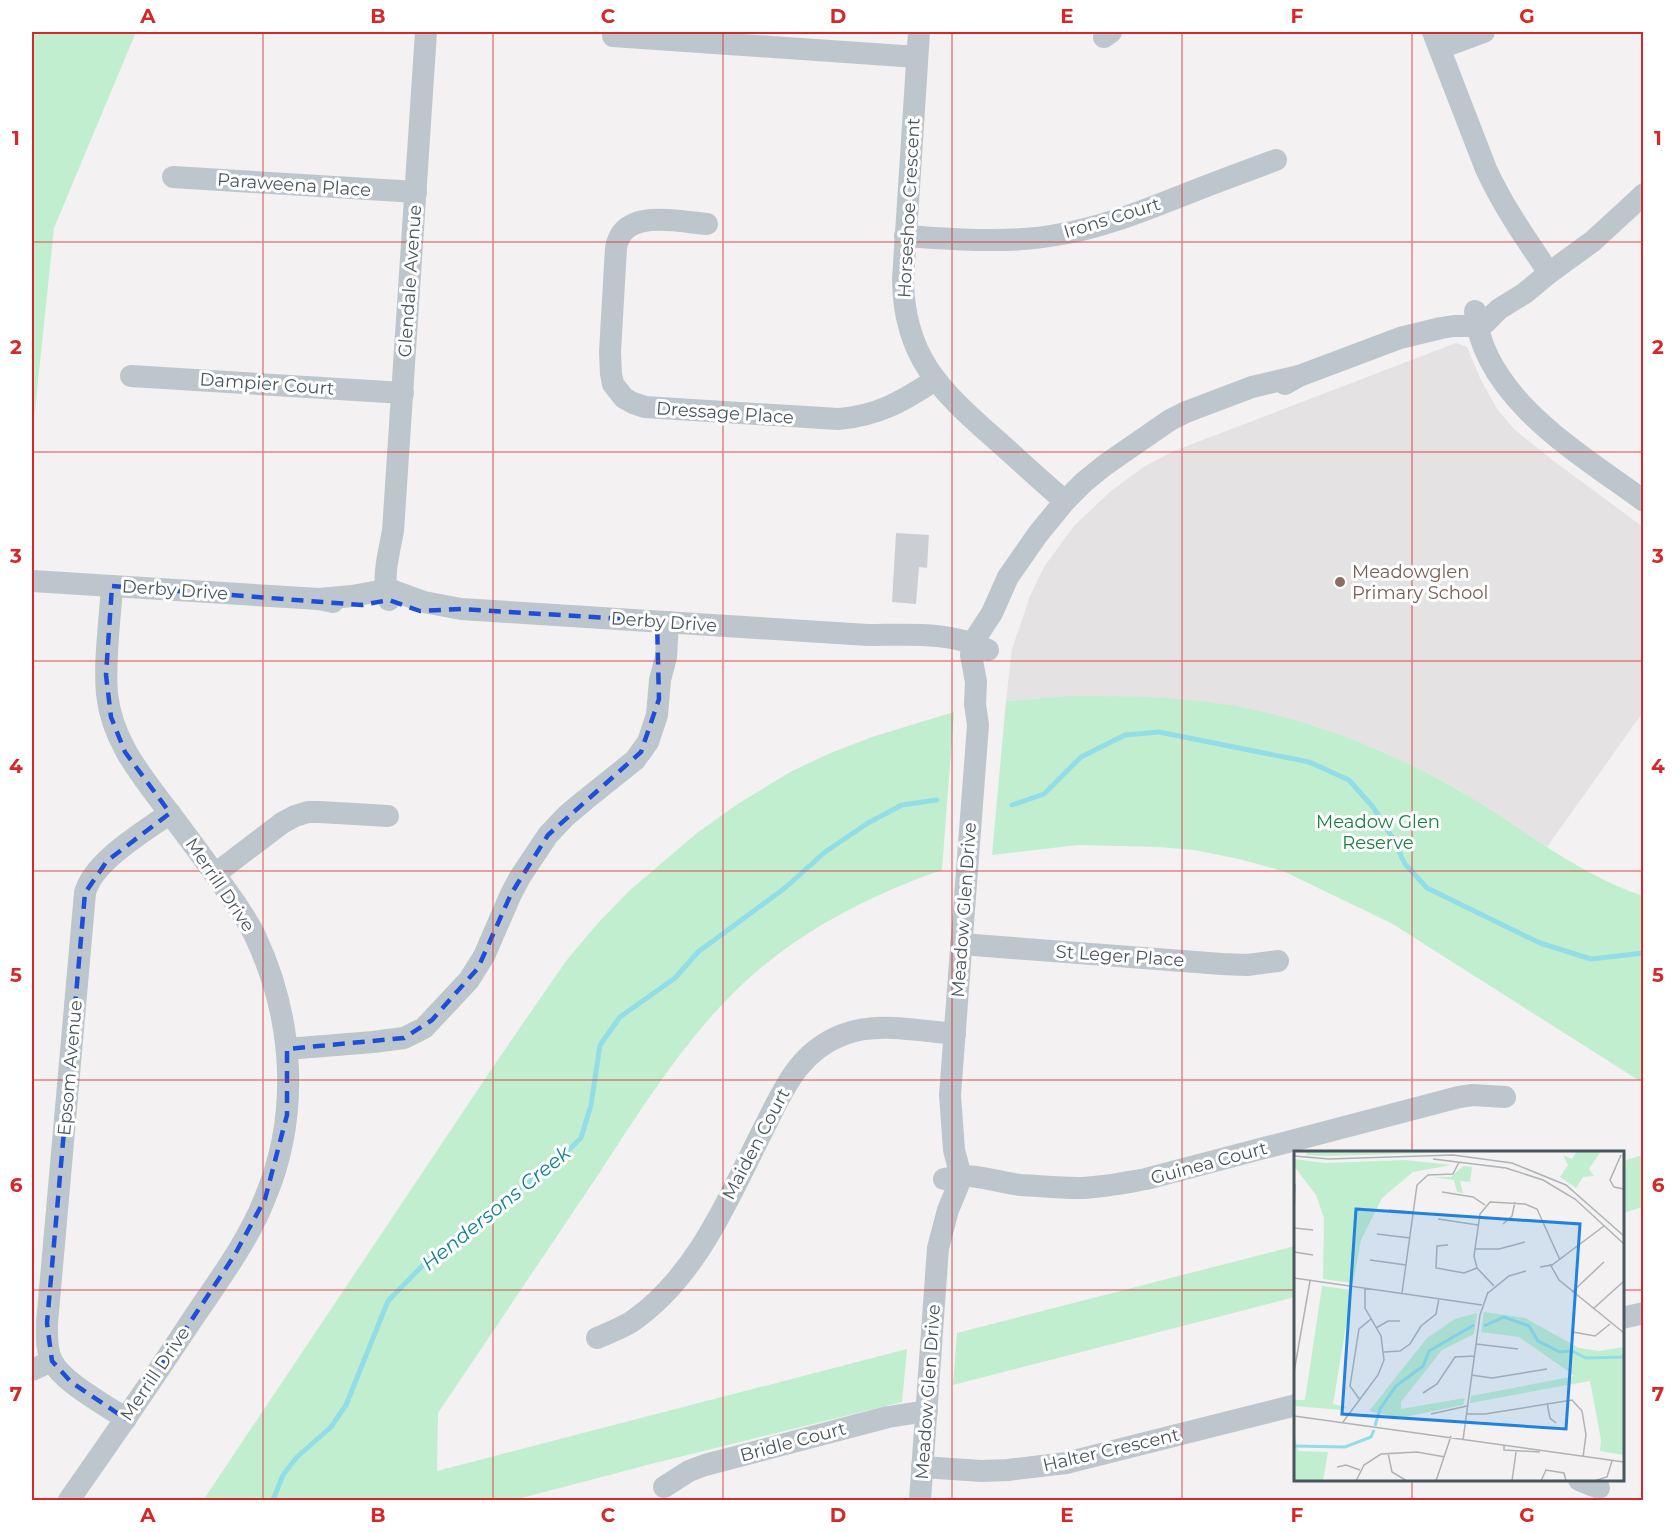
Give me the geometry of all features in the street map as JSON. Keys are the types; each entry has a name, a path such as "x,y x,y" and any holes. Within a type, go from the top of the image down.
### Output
{"street":[{"name":"Glendale Avenue","path":"389,594 386,571 393,531 426,32"},
{"name":"Horseshoe Crescent","path":"919,32 905,236 903,294 908,323 919,355 935,380 959,406 1065,501"},
{"path":"1484,32 1437,40 1486,169 1504,206 1549,273"},
{"path":"613,36 917,57"},
{"name":"Irons Court","path":"905,236 1000,240 1055,235 1112,222 1276,160"},
{"name":"Paraweena Place","path":"173,177 416,192"},
{"name":"Meadow Glen Drive","path":"920,1500 938,1248 934,1208 954,1180 944,1167 940,1135 950,1095 978,725 988,692 989,677 977,649 989,644 1003,621 1026,552 1065,501 1084,482 1104,465 1170,420 1252,387 1299,376 1400,338 1445,314 1479,320 1485,306 1499,292 1549,273 1593,241 1644,194"},
{"name":"Dressage Place","path":"707,224 642,221 630,226 620,235 616,248 609,363 613,384 624,398 645,407 838,419 870,415 888,408 935,380"},
{"path":"1479,320 1507,385 1522,407 1546,428 1644,501"},
{"name":"Dampier Court","path":"131,376 403,393"},
{"name":"Derby Drive","path":"32,580 319,599 389,594 461,609 868,635 927,649 977,649"},
{"name":"Merrill Drive","path":"69,1500 126,1419 253,1225 265,1199 280,1153 287,1115 287,1049 283,1019 276,990 255,937 242,912 138,772 125,752 111,717 106,675 112,586"},
{"path":"287,1049 404,1038 424,1028 469,980 478,968 515,885 548,835 566,816 606,782 626,769 648,742 657,715 660,680 666,657 662,622"},
{"path":"215,874 282,823 295,816 308,812 388,816"},
{"name":"Epsom Avenue","path":"126,1419 70,1382 58,1371 42,1365 47,1339 85,893 91,878 107,861 170,813"},
{"name":"St Leger Place","path":"961,944 1222,964 1247,965 1278,961"},
{"name":"Maiden Court","path":"597,1338 622,1327 650,1307 694,1260 782,1091 802,1061 828,1041 862,1029 899,1029 955,1034"},
{"name":"Guinea Court","path":"954,1180 992,1178 1015,1184 1099,1187 1146,1179 1459,1097 1473,1095 1505,1097"},
{"path":"1624,1318 1644,1313"},
{"name":"Halter Crescent","path":"922,1467 982,1471 1066,1463 1294,1406"},
{"name":"Bridle Court","path":"664,1487 689,1471 705,1465 888,1417 927,1411"}],"highlighted area":[{"path":"112,586 362,605 389,600 420,611 461,609 657,621 659,699 641,752 548,835 511,894 478,968 432,1020 404,1038 287,1049 287,1115 265,1199 234,1256 126,1419 71,1382 52,1361 47,1323 85,893 107,861 170,813 125,752 111,717 106,675"}],"shaded area":[{"name":"Meadowglen Primary School","path":"1456,343 1467,347 1480,378 1497,409 1514,429 1643,527 1643,712 1547,847 1456,788 1382,751 1312,725 1105,696 1067,696 1006,701 1012,649 1030,596 1044,567 1074,526 1111,491 1145,466 1174,451"}],"green space":[{"path":"32,32 136,32 54,228 32,439"},
{"name":"Meadow Glen Reserve","path":"1067,696 1159,698 1224,704 1293,719 1327,730 1393,756 1425,772 1478,802 1570,861 1643,896 1643,1083 1391,923 1283,871 1194,850 1158,847 1078,845 992,855 1006,701"},
{"path":"954,712 942,870 868,900 798,940 756,972 711,1017 653,1092 438,1413 437,1471 907,1349 902,1402 514,1500 204,1499 497,1061 566,961 598,923 629,891 697,833 739,803 792,771 872,737"},
{"path":"1643,1155 1643,1207 1624,1213 1624,1161"},
{"path":"1294,1246 1294,1297 953,1385 957,1333"}],"building":[{"path":"896,533 929,535 927,568 919,567 916,604 892,602"}],"waterway":[{"name":"Hendersons Creek","path":"1012,805 1044,794 1081,757 1125,735 1159,732 1309,762 1349,780 1373,807 1392,837 1405,864 1427,888 1540,943 1591,959 1644,953"},
{"name":"Hendersons Creek","path":"273,1500 283,1475 297,1457 331,1427 346,1405 388,1301 428,1260 491,1209 551,1167 581,1138 591,1105 600,1045 620,1017 675,978 698,952 785,888 825,852 868,823 902,805 937,800"}],"place":[{"name":"Meadowglen Primary School","path":"1340,582"}]}
